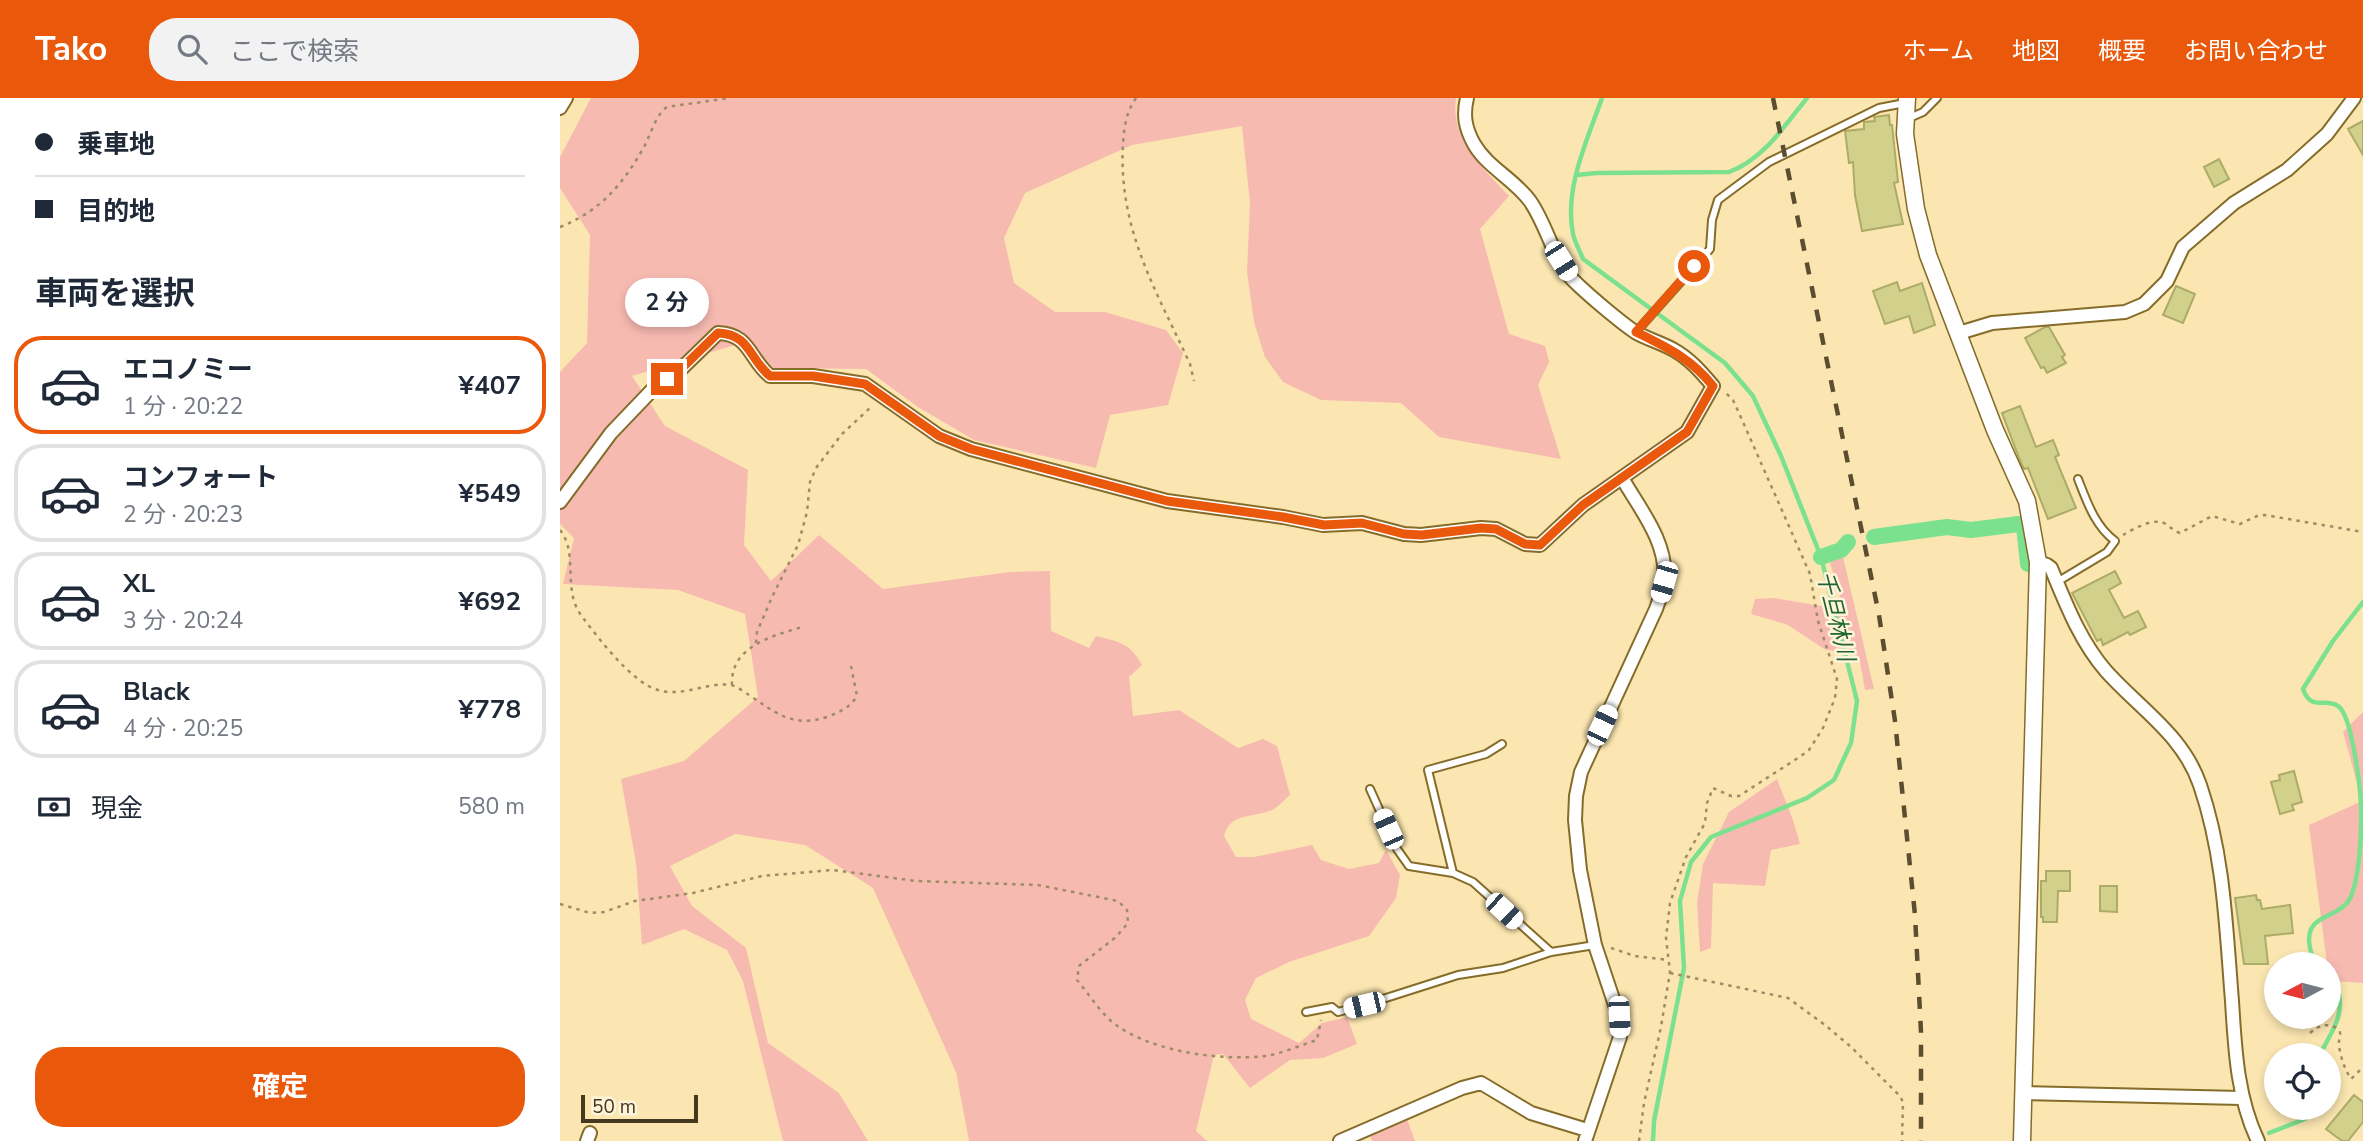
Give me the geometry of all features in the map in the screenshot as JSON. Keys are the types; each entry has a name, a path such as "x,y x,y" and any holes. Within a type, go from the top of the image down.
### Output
{"street":[{"path":"560,108 566,98"},
{"path":"560,502 611,433 654,388 680,370 718,333 729,333 742,339 762,369 770,376 813,376 865,384 939,436 971,449 1167,501 1324,525 1362,523 1404,534 1422,535 1489,528 1525,544 1540,545 1583,505 1687,432 1713,386 1698,368 1675,351 1636,332 1572,279 1528,198 1481,155 1472,141 1463,116 1467,98"},
{"path":"1959,332 1992,323 2125,312 2144,304 2167,281 2183,247 2234,203 2287,170 2327,134 2354,98"},
{"path":"1907,100 1906,146 1916,209 1928,255 1995,430 2027,501 2038,562 2022,1141"},
{"path":"1340,1141 1462,1088 1482,1083 1531,1112 1586,1136 1620,1037 1619,1017 1595,945 1580,870 1575,820 1576,796 1581,772 1656,609 1664,582 1663,560 1657,538 1622,478"},
{"path":"2038,562 2051,568 2078,631 2106,670 2162,724 2189,760 2199,782 2217,840 2223,884 2234,1036 2242,1098 2258,1141"},
{"path":"2023,1093 2242,1098"}],"lane":[{"path":"1906,119 1923,112 1937,98"},
{"path":"1636,332 1710,249 1712,220 1718,200 1769,162 1879,108 1907,100"},
{"path":"2056,582 2107,552 2115,541 2106,535 2098,522 2078,480"},
{"path":"1453,873 1428,770 1486,754 1502,744"},
{"path":"1370,789 1397,849 1409,866 1453,873 1474,882 1552,952"},
{"path":"1306,1012 1332,1007 1338,1012 1458,975 1503,968 1552,952 1595,945"}],"path":[{"path":"560,227 581,219 614,191 667,107 729,98"},
{"path":"1136,98 1127,113 1122,158 1128,216 1141,261 1190,364 1194,381"},
{"path":"1639,1141 1670,973 1666,938 1670,903 1686,857 1705,822 1707,803 1713,788 1731,796 1739,796 1809,750 1823,728 1837,689 1834,669 1818,621 1810,574 1800,547 1733,400 1722,389 1713,386"},
{"path":"756,643 757,632 798,545 807,512 810,482 816,468 842,434 882,397"},
{"path":"2115,541 2143,525 2164,523 2180,533 2212,516 2240,524 2265,515 2363,532"},
{"path":"560,530 569,542 571,592 580,613 614,656 643,682 666,692 686,692 732,685 786,718 809,722 851,706 856,696 851,666"},
{"path":"732,685 732,672 746,651 760,640 802,627"},
{"path":"560,904 590,913 604,912 635,901 693,893 762,876 833,870 916,881 1038,886 1118,901 1127,909 1128,923 1116,937 1079,966 1077,980 1114,1023 1151,1043 1197,1054 1232,1057 1268,1055 1318,1040 1319,1022 1334,1009"},
{"path":"1595,945 1604,944 1635,956 1668,960"},
{"path":"1670,973 1788,998 1850,1046 1900,1096 1903,1102 1902,1141"},
{"path":"2310,1033 2318,1026 2329,1024 2339,1028 2342,1066 2351,1079 2363,1067"}],"shaded area":[{"path":"591,98 1456,98 1455,113 1463,140 1479,163 1509,196 1480,229 1509,334 1545,346 1549,362 1538,385 1561,459 1439,437 1401,403 1321,400 1283,382 1265,357 1254,322 1247,272 1250,203 1242,126 1132,145 1025,193 1004,238 1014,283 1055,312 1105,312 1166,330 1183,353 1168,405 1110,415 1096,468 974,440 918,407 866,369 774,368 745,342 632,376 665,426 748,470 744,545 771,581 819,535 883,589 1010,572 1050,571 1051,631 1089,648 1096,636 1118,642 1133,652 1142,665 1129,677 1133,716 1179,710 1238,748 1263,739 1277,746 1290,795 1272,810 1237,819 1227,828 1224,836 1236,857 1254,857 1312,845 1321,860 1349,869 1379,863 1386,850 1400,875 1396,898 1369,936 1289,962 1256,978 1245,1000 1251,1019 1299,1043 1322,1023 1347,1017 1357,1044 1323,1058 1290,1060 1250,1088 1223,1054 1214,1055 1196,1131 1207,1141 969,1141 956,1072 873,888 805,845 735,834 670,866 692,906 746,948 768,1043 839,1093 868,1141 783,1141 743,981 727,950 684,929 642,945 636,863 621,779 684,761 758,697 745,614 678,590 563,584 574,538 560,524 560,372 587,343 590,235 560,188 560,157"},
{"path":"1843,557 1874,689 1865,690 1859,656 1824,649 1788,625 1751,614 1755,599 1774,598 1821,606 1840,598 1830,562"},
{"path":"2363,712 2363,983 2342,982 2342,952 2325,952 2309,825 2362,801 2343,732"},
{"path":"1777,779 1800,844 1771,850 1765,886 1713,883 1711,948 1700,952 1697,903 1703,864 1729,812"},
{"path":"1407,1119 1415,1141 1372,1141 1370,1134"}],"building":[{"path":"1889,115 1898,182 1894,183 1903,224 1862,231 1855,195 1853,162 1849,163 1845,131 1864,129 1864,122 1875,121 1874,117"},
{"path":"2363,121 2363,155 2348,129"},
{"path":"2219,159 2229,179 2214,187 2204,167"},
{"path":"1897,282 1900,291 1922,283 1935,325 1914,333 1909,316 1885,324 1873,291"},
{"path":"2176,286 2195,294 2183,323 2163,315"},
{"path":"2049,327 2065,355 2062,357 2066,363 2047,373 2044,367 2041,368 2025,338"},
{"path":"2020,406 2036,447 2053,440 2059,455 2055,457 2076,508 2048,519 2028,468 2024,469 2021,463 2002,413"},
{"path":"2115,571 2121,583 2109,590 2124,618 2138,611 2146,627 2130,635 2128,632 2103,645 2101,639 2097,641 2072,593"},
{"path":"2294,771 2302,802 2292,805 2294,810 2280,814 2271,782 2280,780 2279,775"},
{"path":"2046,871 2070,871 2070,891 2058,891 2057,922 2043,922 2041,917 2041,881 2046,881"},
{"path":"2100,886 2117,886 2117,912 2100,911"},
{"path":"2256,895 2262,909 2290,905 2293,933 2265,936 2267,952 2264,952 2264,964 2244,964 2235,898"},
{"path":"2354,1095 2363,1102 2363,1122 2348,1141 2342,1141 2326,1129 2333,1120 2341,1120 2341,1111"}],"waterway":[{"name":"千旦林川","path":"1602,98 1574,182 1571,217 1576,244 1583,259 1725,363 1753,396 1781,456 1821,557 1857,701 1851,743 1834,780 1807,798 1711,837 1691,862 1680,901 1684,968 1654,1121 1653,1141"},
{"path":"1576,175 1729,172 1763,150 1807,98"},
{"path":"1874,537 1947,527 1971,530 2019,524 2024,527 2028,564"},
{"path":"1821,557 1841,550 1848,542"},
{"path":"2312,952 2310,933 2314,925 2346,904 2352,894 2360,850 2361,804 2354,752 2343,712 2333,704 2310,700 2303,689 2333,641 2363,602"},
{"path":"2326,1043 2333,1029"},
{"path":"2269,1133 2302,1120"}],"railway":[{"path":"1773,98 1879,615 1895,721 1915,915 1921,1032 1921,1141"}],"route":[{"path":"667,379 718,333 729,333 742,339 762,369 770,376 813,376 865,384 939,436 971,449 1167,501 1324,525 1362,523 1404,534 1496,529 1525,544 1540,545 1583,505 1687,432 1713,386 1698,368 1675,351 1636,332 1694,266"}]}
